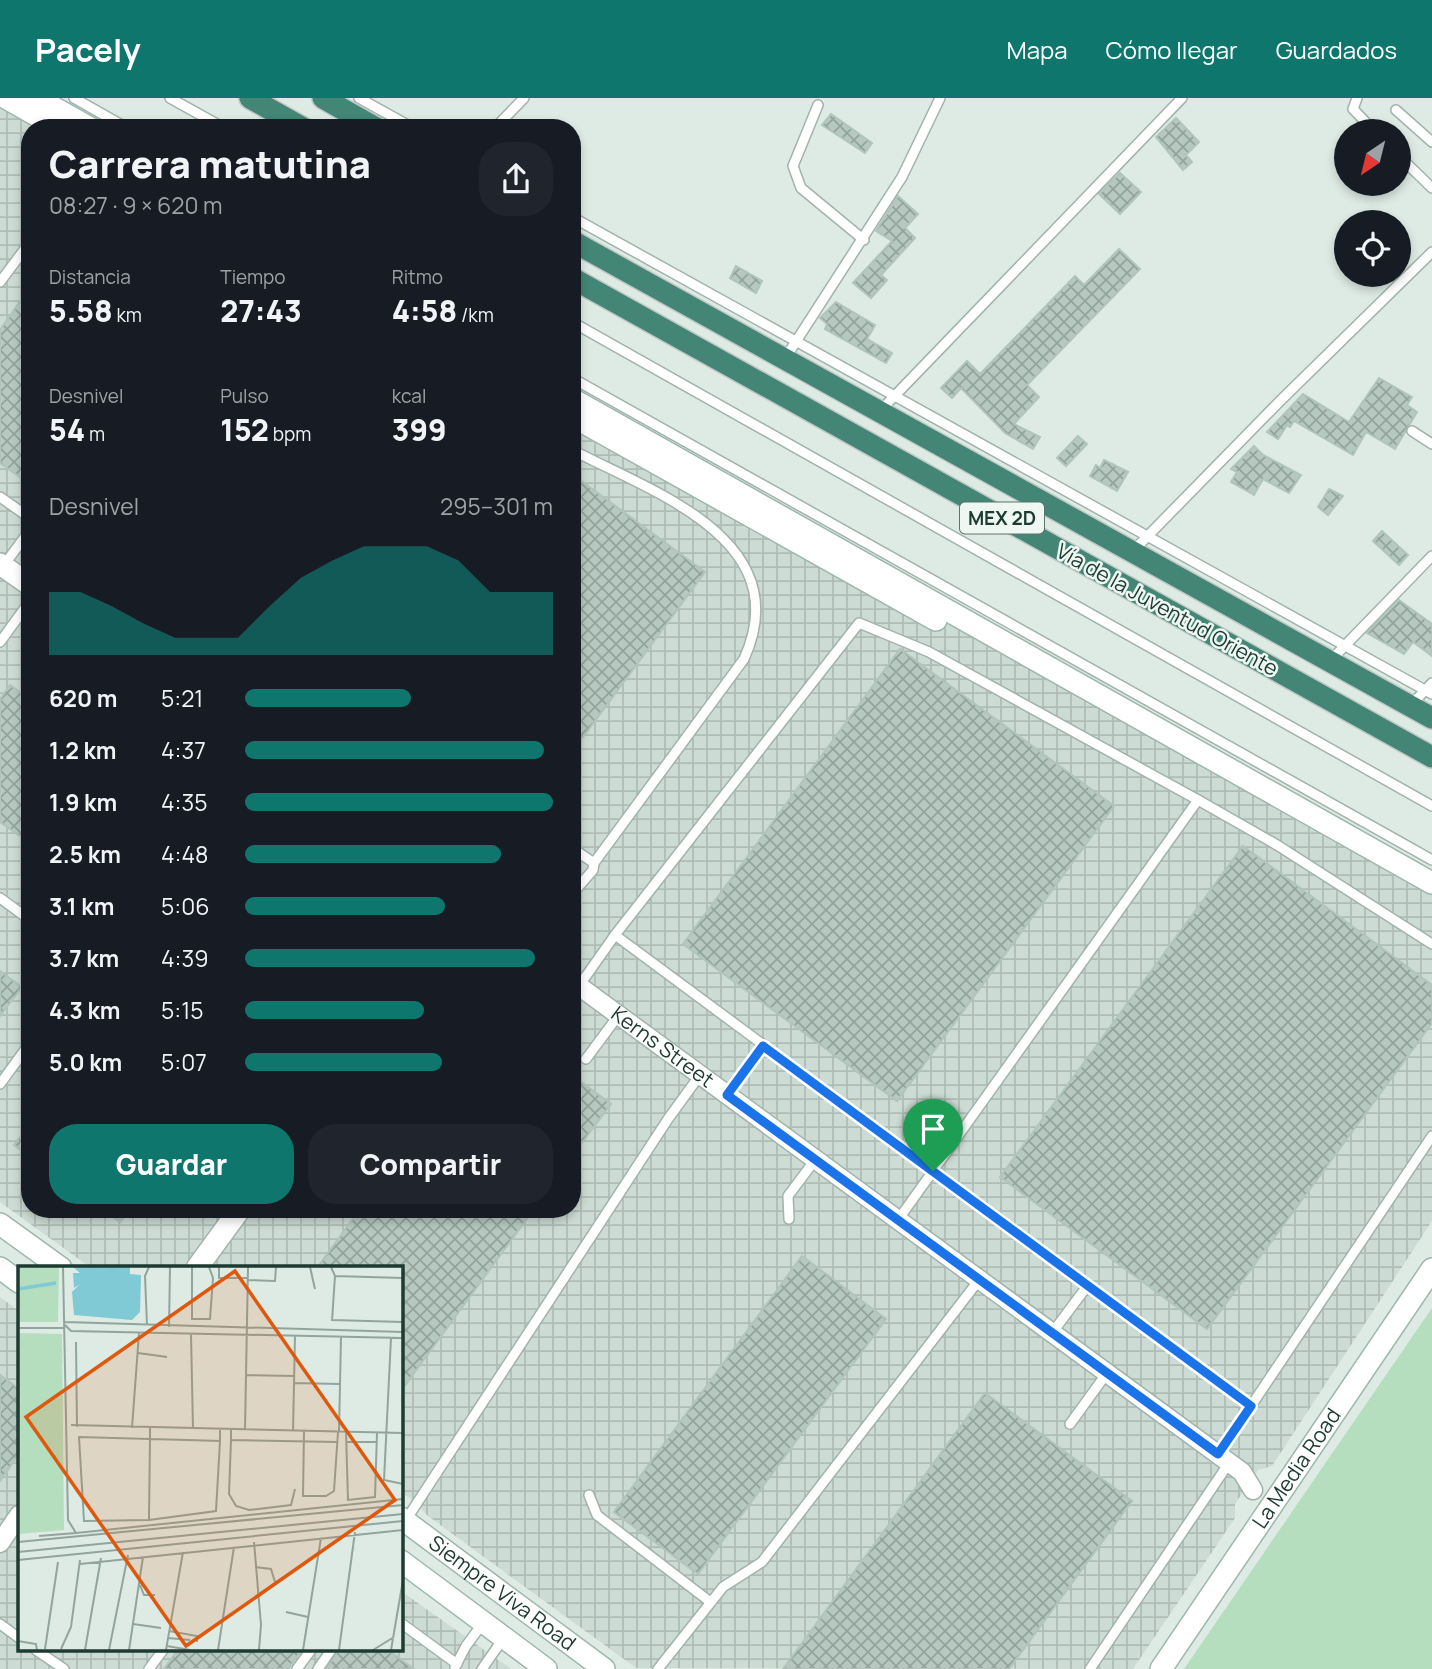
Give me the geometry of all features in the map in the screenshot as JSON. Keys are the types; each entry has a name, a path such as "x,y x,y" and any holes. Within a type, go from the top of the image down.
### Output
{"highway":[{"path":"250,98 287,119"},
{"path":"323,98 360,119"},
{"name":"Vía de la Juventud Oriente","path":"581,246 621,270 791,349 1338,653 1410,706 1432,718"},
{"path":"581,253 621,270"},
{"path":"581,277 598,287 607,297"},
{"name":"Vía de la Juventud Oriente","path":"581,283 1432,757"}],"main road":[{"path":"6,98 43,119"},
{"path":"37,98 74,119"},
{"path":"581,404 1432,883"},
{"path":"581,421 1432,899"},
{"path":"2,565 21,579"},
{"path":"198,1266 233,1218"},
{"path":"0,1224 58,1266"},
{"path":"0,1268 18,1281"},
{"name":"La Media Road","path":"1161,1669 1432,1269"},
{"name":"Siempre Viva Road","path":"403,1519 604,1669"},
{"name":"Siempre Viva Road","path":"402,1562 546,1669"}],"street":[{"name":"Kerns Street","path":"581,988 1242,1472 1253,1490"},
{"path":"0,1543 18,1517"}],"lane":[{"path":"74,98 111,119"},
{"path":"170,98 208,119"},
{"path":"359,98 397,119"},
{"path":"504,119 524,98"},
{"path":"581,222 791,349 864,240 902,177 940,98"},
{"path":"888,403 1182,98"},
{"path":"1357,98 1353,109 1363,119"},
{"path":"818,105 793,166 795,177 801,188 864,240"},
{"path":"1396,110 1432,142"},
{"path":"1411,168 1432,188"},
{"path":"1140,544 1432,252"},
{"path":"0,282 21,254"},
{"path":"581,327 1432,806"},
{"path":"581,383 1432,860"},
{"path":"1412,431 1432,444"},
{"path":"581,455 706,520 733,545 752,581 755,614 752,641 744,659 581,884"},
{"path":"0,497 21,512"},
{"path":"2,565 21,541"},
{"path":"1410,706 1430,689 1338,653 1432,556"},
{"path":"0,642 21,613"},
{"path":"581,977 859,622 929,652 1198,800 1278,845 1432,944"},
{"path":"898,1220 1198,800"},
{"path":"581,854 594,863"},
{"path":"0,898 21,913"},
{"path":"615,935 1251,1406"},
{"path":"586,1059 618,1016"},
{"path":"727,1095 763,1046"},
{"path":"0,1083 21,1055"},
{"path":"403,1519 700,1075"},
{"path":"1090,1669 1223,1458 1251,1406 1432,1136"},
{"path":"789,1219 788,1196 815,1160"},
{"path":"658,1669 709,1601 723,1587 762,1562 979,1280"},
{"path":"1052,1333 1087,1285"},
{"path":"1070,1424 1107,1373"},
{"path":"589,1495 597,1516 709,1601"},
{"path":"402,1624 456,1666 466,1646 484,1623"},
{"path":"0,1624 18,1637"},
{"path":"482,1669 504,1638"},
{"path":"39,1652 64,1669"},
{"path":"149,1669 162,1652"},
{"path":"297,1669 310,1652"},
{"path":"317,1669 330,1652"}],"shaded area":[{"path":"0,98 70,119 21,119 21,1217 0,1202"},
{"path":"581,397 1432,876 1432,1221 1272,1466 1258,1470 1235,1504 1235,1518 1133,1669 636,1668 402,1494 402,1266 88,1266 22,1218 581,1218"},
{"path":"0,1297 18,1310 18,1652 402,1652 402,1592 511,1669 0,1669"}],"green space":[{"path":"1432,1308 1432,1669 1184,1669"}],"building":[{"path":"831,114 872,143 865,153 822,125"},
{"path":"1176,118 1199,142 1186,155 1192,162 1183,170 1156,137"},
{"path":"1120,173 1141,192 1120,214 1099,194"},
{"path":"898,196 918,214 905,228 915,238 881,275 887,280 871,298 853,283 892,241 876,231"},
{"path":"1119,249 1140,269 1027,385 1039,397 1014,424 1040,437 1033,449 1005,433 961,388 952,398 941,388 967,361 980,374 1075,276 1084,285"},
{"path":"736,266 762,281 756,293 730,278"},
{"path":"21,300 21,478 0,463 0,330"},
{"path":"836,302 875,325 867,339 892,353 886,363 825,329 827,324 820,318"},
{"path":"1379,378 1412,397 1407,405 1417,412 1395,449 1366,432 1353,455 1294,421 1290,427 1287,425 1278,439 1267,432 1303,394 1349,422"},
{"path":"1078,436 1087,444 1066,466 1057,458"},
{"path":"1254,446 1263,455 1301,475 1289,493 1263,479 1254,495 1231,482 1237,472 1231,469"},
{"path":"1104,460 1128,472 1117,491 1090,476 1096,465 1100,468"},
{"path":"581,481 705,572 581,740"},
{"path":"1329,489 1343,496 1328,515 1318,507"},
{"path":"1382,531 1408,555 1399,565 1373,541"},
{"path":"1399,600 1432,624 1432,656 1413,642 1404,654 1367,633"},
{"path":"900,649 1114,806 897,1101 683,944"},
{"path":"10,685 21,693 21,837 0,822 0,699"},
{"path":"1243,846 1432,985 1432,1023 1207,1329 1000,1177"},
{"path":"0,971 21,988 0,1016"},
{"path":"581,1082 611,1104 581,1144"},
{"path":"21,1136 21,1150 14,1145"},
{"path":"353,1218 527,1218 402,1390 402,1266 318,1266"},
{"path":"802,1256 886,1319 698,1574 614,1512"},
{"path":"0,1375 18,1388 18,1455 0,1481"},
{"path":"985,1393 1132,1501 1009,1669 783,1669"},
{"path":"177,1652 301,1652 288,1669 164,1669"},
{"path":"337,1652 391,1652 414,1669 326,1669"}],"route":[{"path":"763,1046 933,1171 1251,1406 1218,1454 727,1095 763,1046"}]}
